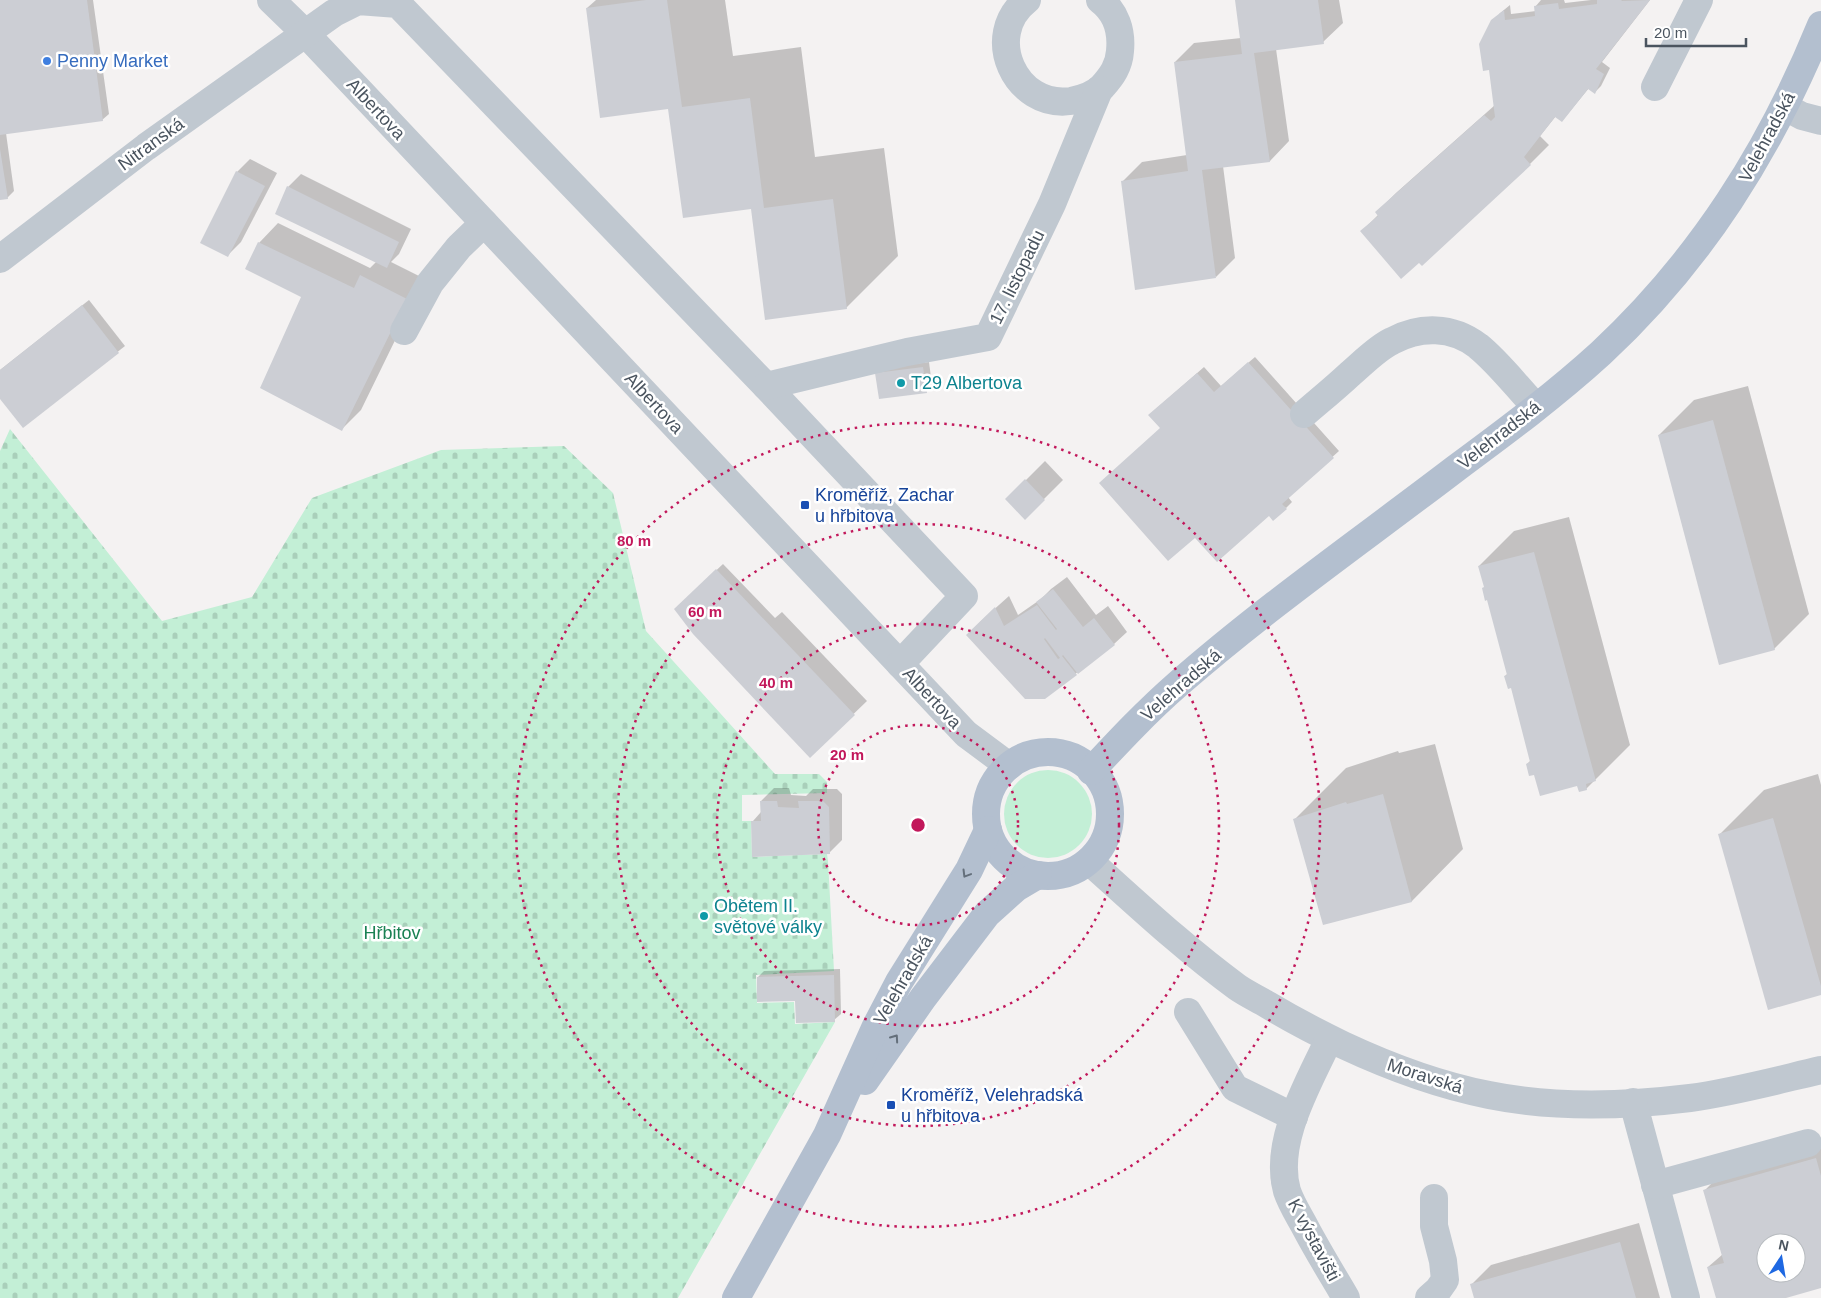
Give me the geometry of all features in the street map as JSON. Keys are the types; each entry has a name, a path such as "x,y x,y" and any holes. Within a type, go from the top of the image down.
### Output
{"main road":[{"name":"Velehradská","path":"1091,771 1120,739 1206,661 1295,590 1536,407 1600,354 1672,279 1709,232 1738,190 1785,107 1821,24"},
{"name":"Velehradská","path":"1045,752 1064,754 1081,762 1091,771 1106,791 1110,810 1109,829 1101,847 1089,862 1074,871 1056,876 1038,875 1021,870 1007,860 995,847 988,830 986,813 989,795 997,779 1009,766 1026,756 1045,752"},
{"name":"Velehradská","path":"736,1298 827,1136 876,1026 895,989 969,870 988,830"},
{"name":"Velehradská","path":"827,1136 923,998 987,914 1016,888 1038,875"}],"street":[{"name":"Albertova","path":"271,0 305,33 966,734 1009,766"},
{"name":"17. listopadu","path":"1028,0 1011,20 1006,38 1007,58 1015,75 1027,89 1044,98 1063,102 1082,99 1099,90 1112,76 1120,59 1121,40 1117,21 1107,5 1100,0"},
{"path":"1655,87 1699,0"},
{"path":"305,33 334,13 358,1 398,4 766,386 964,596 900,664"},
{"name":"Nitranská","path":"0,259 146,147 305,33"},
{"name":"17. listopadu","path":"766,386 907,352 988,337 1052,204 1099,90"},
{"path":"1785,107 1802,116 1821,121"},
{"path":"404,331 430,283 459,247 484,223"},
{"path":"1304,414 1390,341 1411,333 1427,330 1445,330 1463,337 1477,346 1495,362 1536,407"},
{"name":"Moravská","path":"1089,862 1158,923 1238,988 1329,1039 1409,1074 1489,1095 1566,1103 1633,1102 1699,1096 1751,1087 1821,1070"},
{"path":"1188,1012 1235,1088 1294,1117"},
{"name":"K výstavišti","path":"1329,1039 1294,1117 1287,1141 1285,1164 1287,1190 1300,1219 1346,1298"},
{"path":"1633,1102 1686,1298"},
{"path":"1655,1185 1808,1143"},
{"path":"1429,1298 1445,1280 1443,1261 1434,1226 1434,1198"}],"green space":[{"name":"Hřbitov","path":"10,429 162,621 252,597 312,498 441,450 564,446 613,493 646,631 775,774 819,774 827,782 827,793 742,795 742,821 751,821 752,857 827,854 828,861 834,971 756,975 757,1003 794,1002 795,1024 835,1022 678,1298 0,1298 0,451"},
{"path":"1048,770 1065,773 1073,777 1085,789 1089,797 1092,814 1089,831 1085,839 1073,851 1065,855 1048,858 1031,855 1023,851 1011,839 1007,831 1004,814 1007,797 1011,789 1023,777 1031,773"}],"building":[{"name":"Penny Market","path":"0,0 87,0 103,121 0,135"},
{"path":"646,0 667,0 682,107 750,98 764,208 833,199 847,309 765,320 751,209 683,218 668,109 600,118 586,8"},
{"path":"1235,0 1318,0 1324,44 1254,53 1270,162 1202,170 1216,278 1135,290 1121,181 1188,171 1174,62 1242,54"},
{"path":"1597,0 1650,0 1596,69 1604,74 1595,94 1588,89 1562,122 1555,117 1524,157 1531,165 1422,266 1419,263 1401,279 1360,231 1378,216 1375,212 1484,115 1491,121 1495,117 1489,70 1483,71 1479,44 1491,20 1504,10 1505,20 1535,16 1534,6 1558,3 1559,9 1597,4"},
{"path":"0,149 8,199 0,200"},
{"path":"236,171 265,186 228,257 200,243"},
{"path":"287,186 399,242 387,268 275,214"},
{"path":"258,242 354,288 360,275 407,299 342,431 260,388 301,297 245,269"},
{"path":"82,305 119,353 23,428 0,399 0,370"},
{"path":"1248,362 1334,458 1282,504 1287,509 1273,521 1269,516 1217,562 1195,538 1168,561 1099,483 1160,428 1148,415 1197,373 1214,392"},
{"name":"T29 Albertova","path":"923,367 927,393 879,399 875,373"},
{"path":"1713,420 1775,650 1719,665 1658,435"},
{"path":"1025,479 1045,500 1025,520 1005,499"},
{"path":"1534,552 1596,781 1586,784 1587,790 1579,792 1577,786 1540,796 1534,775 1529,776 1526,764 1530,762 1511,688 1508,689 1504,676 1507,675 1482,588 1484,587 1478,566"},
{"path":"716,569 855,715 810,758 693,634 674,609"},
{"path":"1053,589 1083,627 1094,618 1115,645 1078,674 1063,655 1077,675 1045,699 1025,699 966,635 995,607 1004,626 1037,605 1056,630 1036,602","holes":["1045,638 1060,658 1058,659"]},
{"path":"1383,794 1412,902 1323,925 1293,819 1346,802 1347,804"},
{"path":"760,801 777,801 778,807 799,808 798,801 823,801 829,807 830,854 752,857 751,821 761,821"},
{"path":"1773,818 1821,986 1821,995 1768,1010 1718,834"},
{"path":"834,975 835,1022 796,1023 795,1001 757,1002 757,977"},
{"path":"1816,1158 1821,1176 1821,1288 1786,1298 1716,1298 1707,1267 1724,1263 1703,1190"},
{"path":"1620,1242 1636,1298 1474,1298 1470,1284"}],"place":[{"name":"Penny Market","path":"47,61"},
{"name":"T29 Albertova","path":"901,383"},
{"name":"Kroměříž, Zachar u hřbitova","path":"805,505"},
{"name":"Obětem II. světové války","path":"704,916"},
{"name":"Kroměříž, Velehradská u hřbitova","path":"891,1105"}]}
